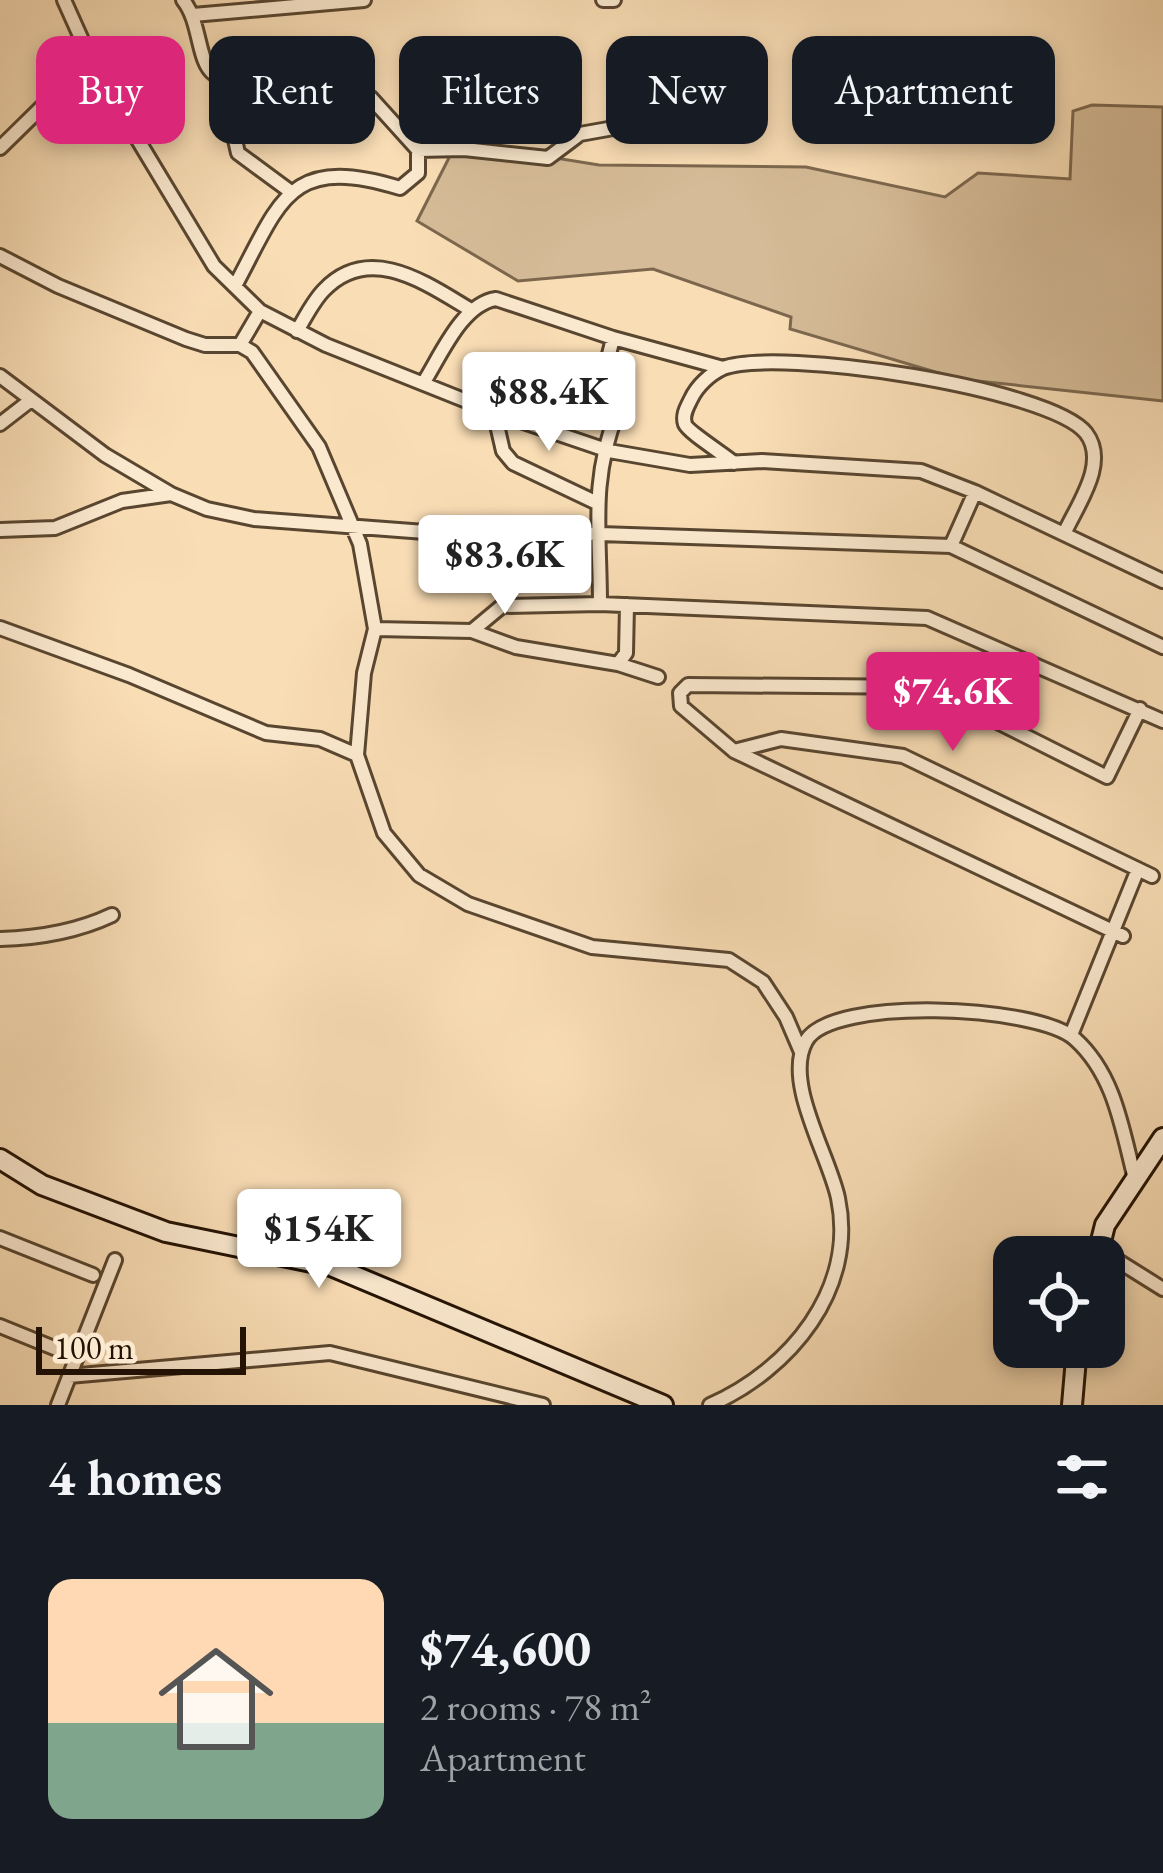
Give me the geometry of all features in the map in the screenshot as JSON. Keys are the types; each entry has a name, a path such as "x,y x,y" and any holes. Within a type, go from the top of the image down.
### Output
{"main road":[{"path":"1102,1236 1163,1138"},
{"path":"0,1159 42,1185 166,1232 331,1266 663,1405"},
{"path":"1072,1405 1075,1368"}],"street":[{"path":"64,0 80,36"},
{"path":"183,0 193,15 209,70"},
{"path":"193,15 364,0"},
{"path":"603,0 614,0"},
{"path":"235,286 273,214 291,192 332,174 400,188 418,173 418,150 375,102"},
{"path":"0,148 36,112"},
{"path":"418,150 464,149 548,158 580,134 606,129"},
{"path":"140,144 214,266 260,311 297,331 494,412 603,449 690,465 761,461 921,471 975,491 1163,581"},
{"path":"236,144 238,153 291,192"},
{"path":"0,256 58,286 186,339 205,345 240,345 262,362 319,447 366,568 375,629 364,673 357,755 385,833 418,874 468,904 592,947 729,960 763,982 802,1052"},
{"path":"297,331 322,292 341,276 373,269 398,268 471,310"},
{"path":"424,382 471,310 496,299 723,368 776,361 859,367 1016,397 1084,430 1096,462 1064,534"},
{"path":"240,345 260,311"},
{"path":"600,604 596,502 603,449 617,412 604,397 602,386 613,338"},
{"path":"723,368 697,387 684,412 684,423 734,464"},
{"path":"0,376 105,455 171,494 208,509 254,519 424,532 600,533 951,546 1163,647"},
{"path":"0,424 32,400"},
{"path":"494,412 503,451 513,463 596,502"},
{"path":"951,546 975,491"},
{"path":"0,530 55,528 122,502 171,494"},
{"path":"472,631 502,606 600,604 927,618 1163,721"},
{"path":"618,664 626,653 627,605"},
{"path":"0,628 129,675 266,734 320,740 357,755"},
{"path":"375,629 472,631 516,647 618,664 658,677"},
{"path":"1117,934 734,751 681,706 683,688 928,687 1107,777 1140,709"},
{"path":"734,751 781,739 903,756 1152,876"},
{"path":"1071,1035 1117,934 1138,869"},
{"path":"0,940 94,924 112,915"},
{"path":"710,1405 776,1366 823,1304 838,1266 838,1198 808,1110 799,1066 807,1038 823,1026 917,1011 998,1012 1039,1021 1071,1035 1096,1065 1115,1101 1135,1179"},
{"path":"0,1238 93,1275"},
{"path":"58,1405 115,1260"},
{"path":"1125,1268 1163,1289"},
{"path":"0,1326 59,1350"},
{"path":"69,1376 330,1353 543,1405"}],"shaded area":[{"path":"1092,105 1163,107 1163,401 959,379 790,329 791,317 653,269 518,281 417,221 456,144 599,165 806,167 945,197 978,173 1070,179 1073,111"}]}
